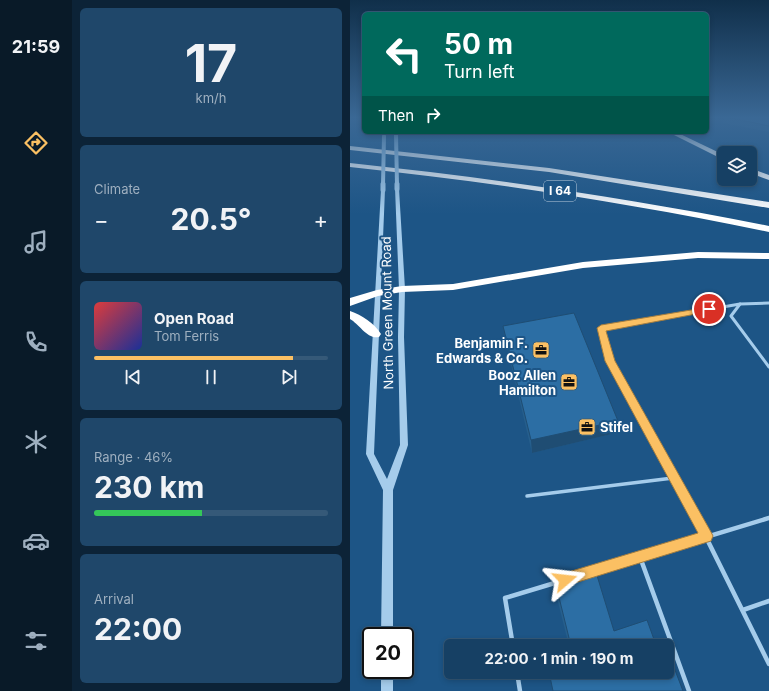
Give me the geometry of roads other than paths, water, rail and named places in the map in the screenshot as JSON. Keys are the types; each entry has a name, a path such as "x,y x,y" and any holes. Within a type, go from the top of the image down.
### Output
{"highway":[{"name":"I 64","path":"361,149 549,170 769,205"},
{"path":"706,149 717,155"},
{"name":"I 64","path":"350,165 536,187 685,212 769,229"},
{"path":"757,173 769,178"},
{"path":"350,302 377,293 453,287 583,265 698,254 769,256"},
{"path":"350,315 360,320 375,334"}],"street":[{"name":"North Green Mount Road","path":"383,149 370,454 388,490"},
{"name":"North Green Mount Road","path":"387,627 388,490 404,445 400,337 402,290 396,149"},
{"path":"387,679 387,691"}],"lane":[{"path":"769,303 740,304 601,328 610,361 673,478 707,536 769,664"},
{"path":"740,304 730,316 769,367"},
{"path":"527,496 673,478"},
{"path":"588,573 769,518"},
{"path":"640,557 689,691"},
{"path":"512,639 505,598 565,580"},
{"path":"743,610 769,601"},
{"path":"518,679 520,691"}],"place":[{"name":"Benjamin F. Edwards & Co.","path":"541,350"},
{"name":"Booz Allen Hamilton","path":"569,382"},
{"name":"Stifel","path":"587,427"}]}
